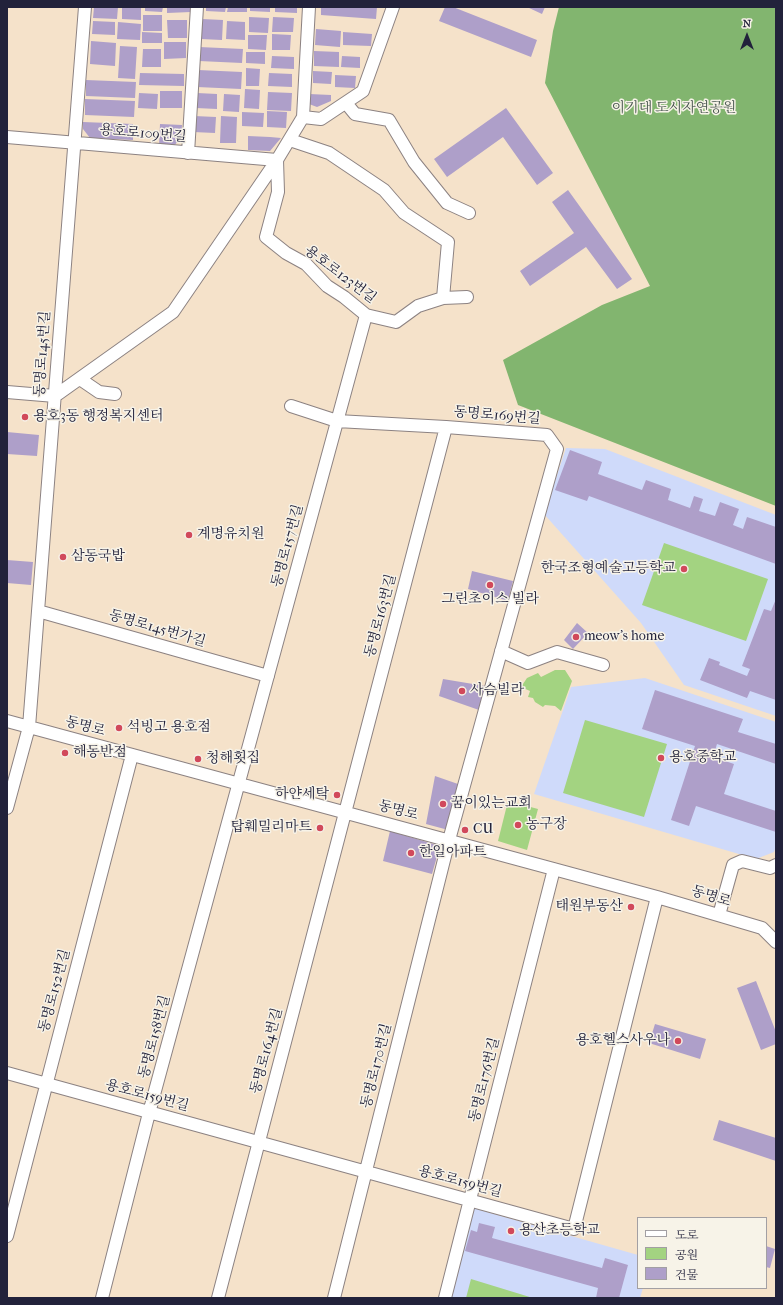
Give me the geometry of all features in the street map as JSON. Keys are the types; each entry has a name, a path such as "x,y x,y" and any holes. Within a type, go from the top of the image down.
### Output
{"street":[{"name":"동명로145번길","path":"7,808 29,727 85,7"},
{"path":"188,152 197,7"},
{"path":"7,392 55,396 173,312 277,160 303,117 309,7"},
{"path":"303,117 321,119 363,91 393,7"},
{"path":"346,103 355,114 390,120 414,162 447,203 469,213"},
{"name":"용호로109번길","path":"7,137 277,160"},
{"path":"290,140 329,153 384,190 404,213 422,223 448,242 443,298"},
{"name":"용호로123번길","path":"277,160 278,192 266,237 286,253 306,264 327,286 344,297 366,315 396,322 418,306 443,298 467,297"},
{"name":"동명로157번길","path":"239,784 366,315"},
{"path":"80,379 99,392 115,394"},
{"name":"동명로169번길","path":"291,406 337,421 446,427 546,435 557,449 449,840"},
{"name":"동명로163번길","path":"345,812 446,427"},
{"name":"동명로145번가길","path":"38,611 268,676"},
{"path":"501,652 528,663 557,652 603,665"},
{"name":"동명로","path":"7,721 657,897 762,928 776,942"},
{"name":"동명로152번길","path":"7,1236 132,755"},
{"name":"동명로158번길","path":"102,1298 150,1113 239,784"},
{"name":"동명로164번길","path":"218,1298 345,812"},
{"name":"동명로170번길","path":"334,1298 449,840"},
{"path":"719,915 733,865 742,861 770,868 776,864"},
{"name":"동명로176번길","path":"445,1298 554,869"},
{"name":"용호로159번길","path":"7,1073 574,1229 657,897"}],"shaded area":[{"name":"한국조형예술고등학교","path":"566,448 605,449 776,515 776,716 684,685 641,623 544,514"},
{"name":"용호중학교","path":"645,678 776,722 776,846 774,852 756,859 534,794 571,687"},
{"name":"용산초등학교","path":"473,1208 637,1255 637,1289 643,1289 640,1298 450,1298"}],"green space":[{"name":"이기대 도시자연공원","path":"559,7 776,7 776,506 518,405 503,360 602,305 650,286 545,83 553,31"},
{"path":"664,543 768,579 746,641 642,605"},
{"path":"555,670 565,670 572,681 561,711 555,706 545,705 543,707 535,702 533,698 528,697 530,691 521,687 527,678 538,673 541,677"},
{"path":"585,720 667,744 644,817 563,793"},
{"name":"농구장","path":"508,801 538,809 527,850 498,841"},
{"path":"471,1279 533,1298 466,1298"}],"building":[{"path":"94,7 118,7 117,19 93,18"},
{"path":"122,7 141,7 141,20 122,19"},
{"path":"145,7 163,7 162,12 145,11"},
{"path":"167,7 191,7 191,12 167,13"},
{"path":"206,7 226,7 225,12 206,11"},
{"path":"228,7 247,7 247,12 227,12"},
{"path":"250,7 270,7 270,12 250,11"},
{"path":"275,7 297,7 297,13 275,12"},
{"path":"321,7 377,7 376,19 321,15"},
{"path":"445,7 453,7 537,40 531,57 439,21"},
{"path":"527,7 545,7 542,14"},
{"path":"143,15 162,15 162,31 143,31"},
{"path":"249,17 269,18 268,33 249,32"},
{"path":"273,17 294,18 293,32 272,32"},
{"path":"202,19 223,20 222,40 201,39"},
{"path":"167,20 187,20 187,38 168,38"},
{"path":"93,21 115,22 115,35 92,34"},
{"path":"227,21 245,22 245,40 226,39"},
{"path":"118,22 141,24 140,40 117,39"},
{"path":"316,29 341,31 340,47 315,45"},
{"path":"142,32 162,33 162,43 142,43"},
{"path":"343,32 372,34 371,46 343,45"},
{"path":"272,34 291,35 290,50 272,50"},
{"path":"248,35 267,35 266,50 248,49"},
{"path":"91,41 116,43 115,66 90,64"},
{"path":"164,42 186,42 186,58 164,59"},
{"path":"120,46 137,47 135,79 118,78"},
{"path":"199,47 243,49 242,63 199,61"},
{"path":"143,49 161,49 161,67 142,67"},
{"path":"314,51 339,52 339,67 314,66"},
{"path":"246,52 265,52 265,64 246,63"},
{"path":"272,56 294,57 294,69 271,68"},
{"path":"342,56 360,57 360,68 341,67"},
{"path":"246,68 260,69 259,86 246,86"},
{"path":"198,70 242,72 241,89 197,87"},
{"path":"313,71 332,72 331,84 313,83"},
{"path":"140,73 184,74 184,86 139,85"},
{"path":"269,73 292,74 292,87 268,86"},
{"path":"335,75 356,76 355,88 335,87"},
{"path":"86,80 136,82 135,98 86,96"},
{"path":"245,89 260,90 259,109 244,108"},
{"path":"160,91 182,91 182,108 160,108"},
{"path":"268,92 292,93 291,111 267,110"},
{"path":"139,93 158,94 157,109 138,108"},
{"path":"197,93 217,94 217,109 196,108"},
{"path":"224,94 240,95 239,112 223,111"},
{"path":"309,94 331,95 331,101 317,107 309,104"},
{"path":"85,99 135,101 134,117 85,115"},
{"path":"506,108 553,173 537,185 503,137 447,177 434,159"},
{"path":"267,111 287,112 286,128 267,127"},
{"path":"242,112 264,113 263,127 242,126"},
{"path":"194,116 216,117 215,133 193,132"},
{"path":"221,116 237,117 236,143 220,143"},
{"path":"83,122 133,124 133,140 90,138 83,129"},
{"path":"160,124 182,125 181,138 173,147 159,146"},
{"path":"248,136 281,138 270,151 248,150"},
{"path":"568,190 632,279 617,289 586,247 530,286 520,271 574,233 552,202"},
{"path":"7,432 39,435 37,456 7,454"},
{"path":"570,450 602,462 598,474 642,490 646,480 671,489 668,500 690,508 694,496 703,499 699,511 715,516 720,502 739,509 733,525 743,529 747,517 776,527 776,564 589,496 587,501 555,490"},
{"path":"7,560 33,562 31,585 7,583"},
{"name":"그린초이스 빌라","path":"472,571 513,581 508,601 468,589"},
{"path":"776,599 776,700 750,691 747,698 700,680 709,658 720,662 719,665 747,676 750,669 742,666 764,609 771,611"},
{"name":"meow's home","path":"577,623 588,633 573,649 564,640"},
{"name":"사슴빌라","path":"443,679 485,686 479,710 439,696"},
{"path":"655,690 743,719 738,732 776,744 776,764 717,744 713,757 734,764 724,794 776,811 776,832 696,806 689,826 671,820 695,746 642,729"},
{"name":"꿈이있는교회","path":"435,776 458,784 452,831 426,824"},
{"name":"한일아파트","path":"390,831 440,846 432,874 383,861"},
{"path":"756,981 776,1032 776,1044 761,1050 737,988"},
{"name":"용호헬스사우나","path":"655,1024 706,1039 700,1059 649,1043"},
{"path":"719,1120 776,1138 776,1161 713,1140"},
{"path":"479,1223 495,1227 492,1238 602,1268 605,1258 628,1265 619,1298 596,1298 598,1288 465,1251 471,1230 477,1232"},
{"path":"767,1246 775,1249 770,1268 767,1267"}],"place":[{"name":"용호3동 행정복지센터","path":"25,417"},
{"name":"계명유치원","path":"189,535"},
{"name":"삼동국밥","path":"63,557"},
{"name":"한국조형예술고등학교","path":"684,569"},
{"name":"그린초이스 빌라","path":"490,585"},
{"name":"meow's home","path":"576,637"},
{"name":"사슴빌라","path":"462,691"},
{"name":"석빙고 용호점","path":"119,728"},
{"name":"해동반점","path":"65,753"},
{"name":"용호중학교","path":"661,758"},
{"name":"청해횟집","path":"198,759"},
{"name":"하얀세탁","path":"337,795"},
{"name":"꿈이있는교회","path":"443,804"},
{"name":"농구장","path":"518,825"},
{"name":"탑훼밀리마트","path":"320,828"},
{"name":"CU","path":"465,830"},
{"name":"한일아파트","path":"411,853"},
{"name":"태원부동산","path":"631,907"},
{"name":"용호헬스사우나","path":"678,1041"},
{"name":"용산초등학교","path":"511,1231"}]}
